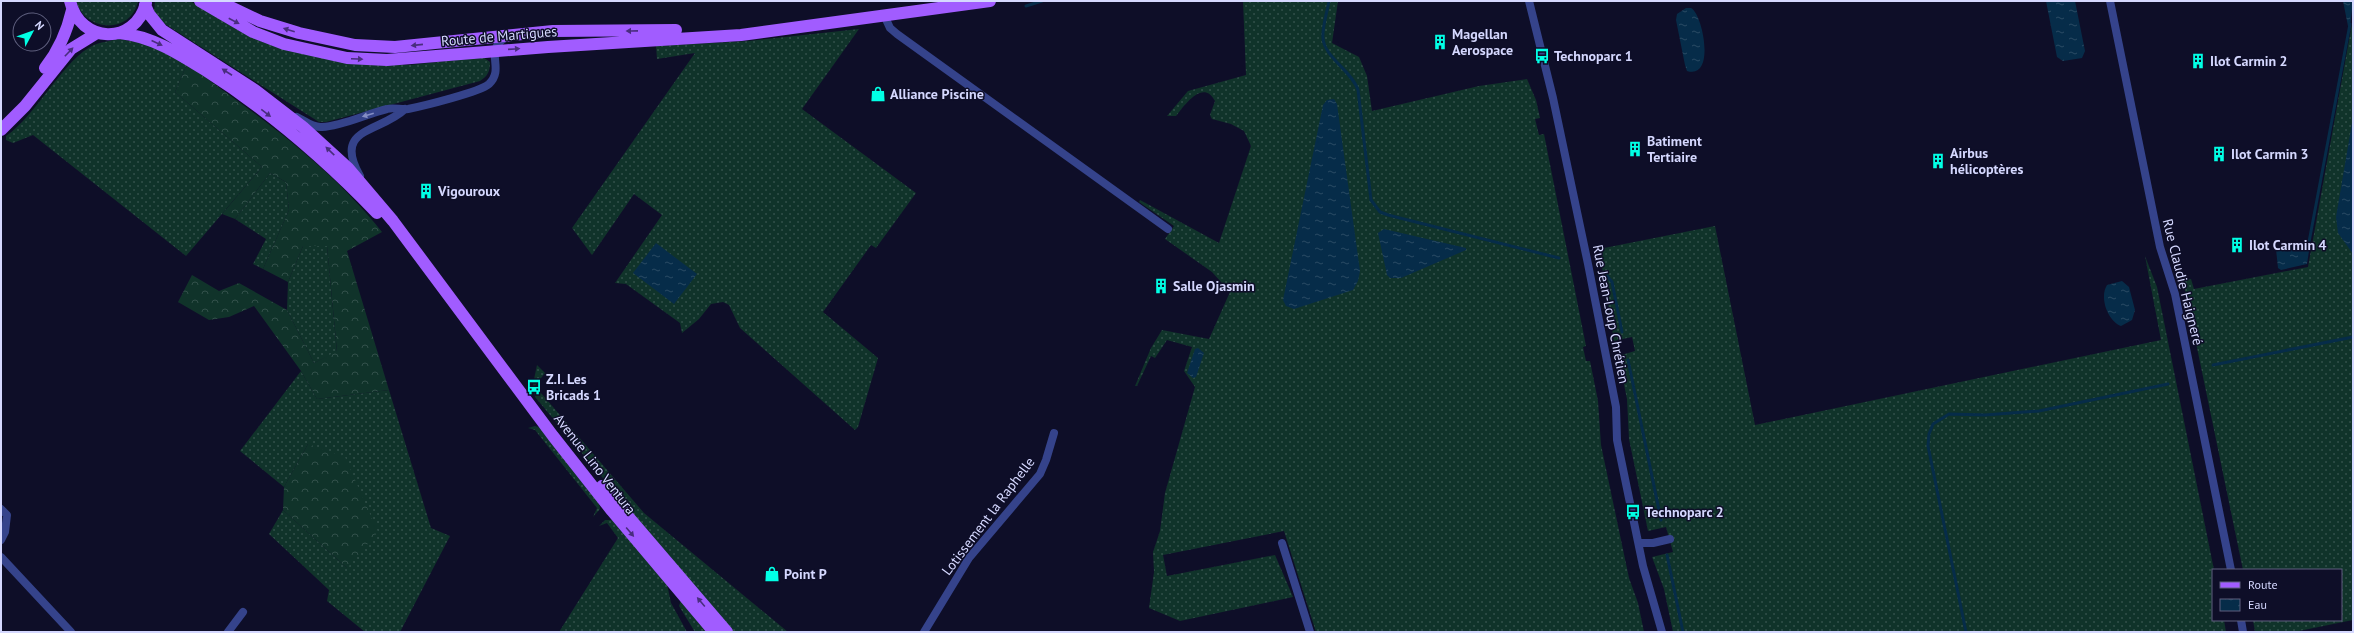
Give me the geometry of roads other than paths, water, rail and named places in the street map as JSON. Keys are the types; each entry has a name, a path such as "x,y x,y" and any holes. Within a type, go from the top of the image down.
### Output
{"main road":[{"name":"Route de Martigues","path":"200,1 253,32 284,44 347,58 387,60 494,51 741,35 811,24 986,1"},
{"name":"Route de Martigues","path":"218,1 260,21 299,33 355,45 395,47 553,31 701,30 811,24"},
{"path":"120,33 136,22 146,3"},
{"path":"146,3 149,14 162,30 272,102 326,146 369,191 534,410"},
{"path":"71,6 86,28 97,33 120,33 154,41 233,87 294,135 339,174 388,224 451,301"},
{"path":"4,127 60,45 67,30 71,6"},
{"path":"4,127 25,106 70,49 97,33"},
{"name":"Avenue Lino Ventura","path":"534,410 612,511 714,632"},
{"name":"Avenue Lino Ventura","path":"534,410 727,632"}],"street":[{"name":"Rue Jean-Loup Chrétien","path":"1529,1 1553,98 1585,249 1616,407 1617,440 1639,542 1662,632"},
{"name":"Rue Claudie Haigneré","path":"2110,1 2160,247 2175,294 2231,569"},
{"path":"884,15 890,28 896,34 1168,229"},
{"path":"272,102 315,127 321,127 389,108 405,109 487,85 495,75 494,51 500,41 512,35"},
{"path":"369,191 353,161 351,153 353,143 361,133 394,119 405,109"},
{"name":"Lotissement la Raphelle","path":"924,632 969,558 1040,474 1054,433"},
{"path":"1,510 7,515 5,532 1,540"},
{"path":"1639,542 1653,543 1670,539"},
{"path":"1282,543 1310,632"},
{"path":"1,557 71,632"},
{"path":"228,632 243,612"},
{"path":"2241,621 2243,632"}],"water":[{"path":"2046,1 2075,1 2085,51 2082,58 2063,61 2057,57"},
{"path":"2343,1 2353,1 2350,28 2348,26"},
{"path":"1686,8 1691,8 1695,13 1700,22 1703,33 1704,57 1702,66 1696,71 1687,71 1676,20 1677,14"},
{"path":"1334,99 1337,104 1360,271 1358,281 1353,290 1294,309 1286,306 1283,300 1323,105 1327,100"},
{"path":"2353,117 2353,254 2338,233 2336,217"},
{"path":"1384,229 1466,248 1466,250 1401,278 1390,278 1387,275 1378,233"},
{"path":"2308,241 2310,244 2307,264 2281,270 2278,268 2276,249"},
{"path":"656,243 697,274 674,304 633,273"},
{"path":"2122,281 2129,287 2135,310 2132,320 2121,326 2112,319 2109,314 2104,302 2104,296 2107,285"},
{"path":"1198,348 1204,353 1196,377 1193,378 1187,373 1195,349"}],"waterway":[{"path":"1026,6 1042,1"},
{"path":"1329,1 1323,29 1323,38 1328,51 1355,83 1358,90 1371,200 1380,212 1559,258"},
{"path":"2309,242 2350,24"},
{"path":"1607,276 1612,282 1622,332"},
{"path":"2213,365 2353,337"},
{"path":"1628,360 1661,520"},
{"path":"1966,632 1928,446 1929,434 1933,424 1949,414 1985,415 2039,411 2168,384"},
{"path":"1667,555 1683,632"}],"place":[{"name":"Magellan Aerospace","path":"1440,42"},
{"name":"Technoparc 1","path":"1542,56"},
{"name":"Ilot Carmin 2","path":"2198,61"},
{"name":"Alliance Piscine","path":"878,94"},
{"name":"Batiment Tertiaire","path":"1635,149"},
{"name":"Ilot Carmin 3","path":"2219,154"},
{"name":"Airbus hélicoptères","path":"1938,161"},
{"name":"Vigouroux","path":"426,191"},
{"name":"Ilot Carmin 4","path":"2237,245"},
{"name":"Salle Ojasmin","path":"1161,286"},
{"name":"Z.I. Les Bricads 1","path":"534,387"},
{"name":"Technoparc 2","path":"1633,512"},
{"name":"Point P","path":"772,574"}]}
